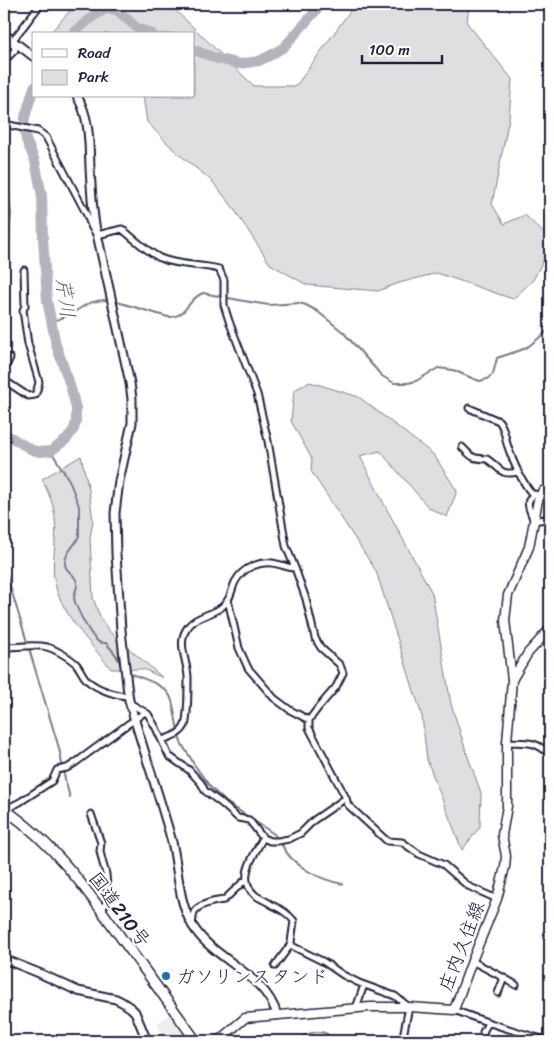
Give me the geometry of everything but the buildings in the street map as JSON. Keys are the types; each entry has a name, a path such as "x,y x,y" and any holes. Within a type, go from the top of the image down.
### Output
{"highway":[{"name":"国道210号","path":"5,810 40,839 74,875 102,910 196,1041"}],"main road":[{"path":"542,492 550,486"},
{"name":"庄内久住線","path":"218,1041 245,1018 370,1007 454,1010 497,899 505,867 506,856 502,835 507,806 507,742 512,680 505,620 506,605 508,595 529,547 538,500 542,492"},
{"name":"庄内久住線","path":"512,680 528,653 550,629"}],"street":[{"path":"4,61 15,50 16,43 28,18 41,4"},
{"path":"4,34 32,55"},
{"path":"4,50 16,43"},
{"path":"78,98 85,114 88,128 92,203 97,235 131,392 132,414 129,438 119,481 115,513 121,630 130,705 172,842 184,908 200,937 254,981 273,1004 277,1015"},
{"path":"4,124 38,131 46,137 97,235"},
{"path":"4,174 7,214 4,261"},
{"path":"97,235 122,229 159,257 170,261 219,269 224,280 224,306 228,322 257,394 268,441 286,546 306,599 315,638 321,648 340,665 343,673 336,688 309,720 308,728 348,805 387,841 402,842 419,854 444,865 468,886 497,899"},
{"path":"4,380 28,396 34,394 39,382 28,344 24,310 24,270"},
{"path":"4,356 10,358 4,370"},
{"path":"469,408 499,421 502,425 518,472 533,495"},
{"path":"462,447 472,457 487,459 504,473 518,472"},
{"path":"542,492 533,495 529,499 528,505 534,521 550,518"},
{"path":"162,740 182,731 186,723 187,671 182,645 184,632 190,623 222,607 228,600 235,582 244,570 260,563 276,563 295,568"},
{"path":"228,600 239,648 248,668 274,698 290,710 309,720"},
{"path":"4,647 49,647 79,666 89,683 119,695 128,692"},
{"path":"130,705 133,704 145,712 153,723 169,756 189,770 201,783 205,791 221,802 238,818 249,820 263,838 270,841 289,839 301,833 314,820 346,798"},
{"path":"5,810 52,780 57,770 71,766 145,712"},
{"path":"507,742 538,744 550,755"},
{"path":"91,814 101,843 100,851 107,881 108,899 102,910"},
{"path":"263,838 247,870 246,882 256,896 286,912 294,921 291,944 275,966"},
{"path":"192,924 194,913 197,909 215,901 224,900 243,882 246,882"},
{"path":"291,944 343,975 395,996 409,1007 402,1041"},
{"path":"4,959 78,991 116,999 127,1004 135,1012 147,1041"},
{"path":"472,961 516,985"},
{"path":"498,993 504,978"},
{"path":"356,1008 364,985"},
{"path":"454,1010 488,1023 549,1041"},
{"path":"485,1041 483,1032 488,1023"}],"shaded area":[{"path":"171,1013 177,1018 192,1041 166,1041 158,1023"}],"green space":[{"path":"79,4 169,4 254,86 296,86 355,4 469,4 467,23 512,79 509,118 492,204 504,224 525,215 550,239 550,248 533,280 513,299 437,273 399,283 378,291 307,285 270,264 232,206 212,181 175,151 147,122 143,98 195,98 195,32 51,32"},
{"path":"310,382 359,397 434,455 457,491 447,517 429,508 380,451 360,456 432,593 451,704 481,793 480,827 462,850 427,760 422,716 376,571 311,471 312,459 291,421 294,390"},
{"path":"81,456 89,490 93,521 90,538 93,598 101,619 110,632 163,678 143,669 111,669 78,629 64,608 59,596 54,577 56,526 50,498 42,479"}],"waterway":[{"name":"芹川","path":"195,50 218,59 240,64 259,61 284,47 322,4"},
{"name":"芹川","path":"74,32 95,15 108,8 117,10 137,28 147,32"},
{"name":"芹川","path":"4,433 32,450 41,452 51,451 67,439 74,429 76,421 76,408 56,345 47,300 42,196 35,161 26,140 24,125 32,94"},
{"path":"114,301 168,317 179,315 193,299 203,293 269,305 299,303 306,305 317,311 343,332 382,376 394,383 416,381 438,368 453,370 480,381 487,379 493,374 497,358 529,346 550,329"},
{"path":"51,322 93,302 109,300"},
{"path":"51,451 69,480 79,506 79,536 65,560 65,567 75,577 77,583 75,602 92,635 99,642 106,643 116,655 122,667"},
{"path":"4,566 59,748 70,798"},
{"path":"129,673 163,688 170,696 181,742 211,788 226,802 274,834 278,839"},
{"path":"281,843 285,851 299,865 325,879 343,884"},
{"path":"294,1041 315,1032 325,1033 333,1041"}],"place":[{"name":"ガソリンスタンド","path":"166,976"}]}
